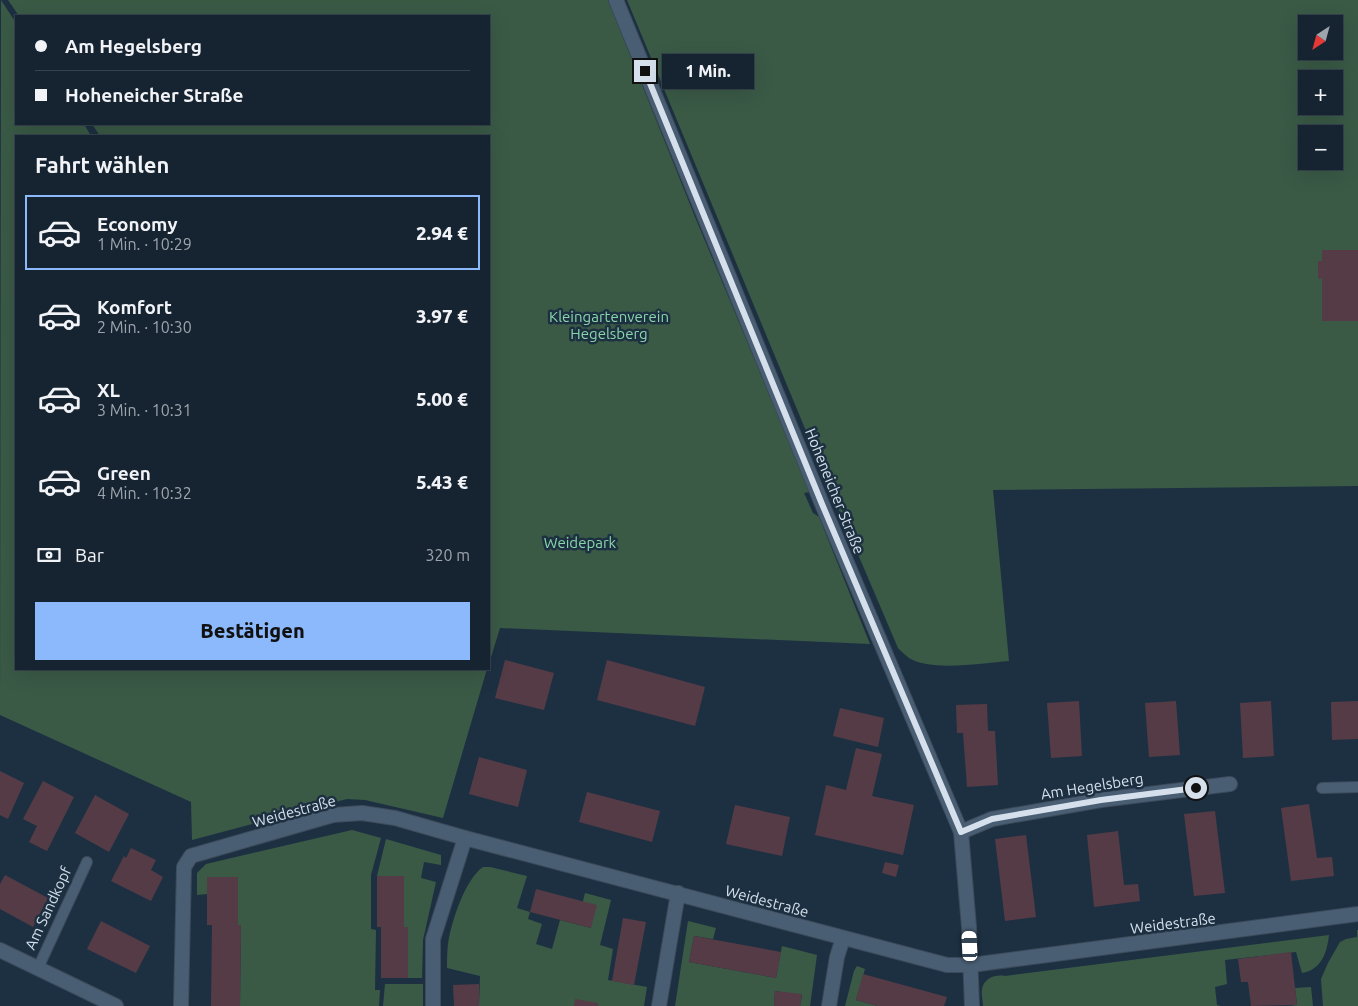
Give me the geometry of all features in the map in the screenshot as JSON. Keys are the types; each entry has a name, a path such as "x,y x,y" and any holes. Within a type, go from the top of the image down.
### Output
{"street":[{"name":"Hoheneicher Straße","path":"616,0 822,504 961,832 971,965 972,1006"},
{"name":"Am Hegelsberg","path":"961,832 992,819 1002,817 1101,800 1230,784"},
{"name":"Weidestraße","path":"181,1006 184,867 191,856 333,815 362,813 395,818 947,965 971,965 1358,914"},
{"path":"433,1006 432,939 465,838"},
{"path":"659,1006 678,894"},
{"path":"829,1006 837,957 843,938"},
{"name":"Am Sandkopf","path":"0,950 116,1006"}],"lane":[{"path":"1322,788 1358,787"},
{"name":"Am Sandkopf","path":"38,968 87,862"}],"green space":[{"path":"1,0 15,21 15,125 85,125 90,135 15,135 15,670 487,670 443,818 365,800 347,799 192,840 191,802 0,715"},
{"path":"8,0 608,0 695,217 810,492 804,493 813,513 819,517 870,644 500,628 490,661 490,135 99,135 93,125 490,125 490,15 18,15"},
{"path":"627,0 1358,0 1358,486 993,490 1009,661 958,666 931,665 909,658 898,648"},
{"path":"352,830 381,838 371,875 371,929 376,930 375,990 380,990 379,1006 240,1006 241,925 238,925 238,877 207,877 207,894 197,895 197,873 206,864"},
{"path":"386,839 441,855 441,865 424,862 421,878 436,882 423,940 422,978 408,978 408,927 404,927 404,876 377,876"},
{"path":"483,867 527,876 517,908 530,912 528,919 542,924 536,944 552,949 560,920 591,928 583,901 585,893 611,900 600,945 613,949 608,980 647,987 644,1006 597,1006 598,1004 574,1006 479,1006 480,976 447,968 447,956 450,935 460,902 470,881"},
{"path":"688,921 716,928 713,939 694,936 689,962 776,978 782,946 817,955 810,1006 800,1006 802,995 775,991 774,1006 675,1006"},
{"path":"1357,930 1358,1006 1323,1006 1321,979 1328,963 1340,942 1357,937"},
{"path":"1329,935 1327,948 1322,960 1314,968 1302,973 1296,952 1225,960 1227,984 1215,987 1217,1005 1221,1006 983,1006 983,985 994,976"},
{"path":"857,966 865,969 856,1000 878,1006 845,1006"},
{"path":"385,984 423,984 423,1006 383,1006"},
{"path":"1311,987 1313,1006 1290,1006 1297,1005 1295,988"}],"building":[{"path":"1322,250 1358,250 1358,321 1322,321 1322,278 1318,279 1318,261 1322,261"},
{"path":"505,660 554,673 544,710 495,698"},
{"path":"607,660 705,687 695,726 597,700"},
{"path":"1079,701 1082,756 1051,758 1047,703"},
{"path":"1176,701 1180,755 1149,757 1145,703"},
{"path":"1271,701 1274,756 1243,758 1240,703"},
{"path":"1358,701 1358,739 1332,740 1331,702"},
{"path":"987,704 988,731 995,731 998,785 967,787 963,733 957,733 956,705"},
{"path":"840,708 884,718 878,747 833,736"},
{"path":"856,748 882,754 872,796 914,805 903,855 815,835 826,785 846,790"},
{"path":"479,757 527,770 518,807 469,794"},
{"path":"0,771 24,783 8,819 0,815"},
{"path":"43,781 74,797 47,851 29,842 37,826 23,819"},
{"path":"587,792 660,811 652,842 579,822"},
{"path":"95,795 129,814 109,852 75,833"},
{"path":"1309,804 1317,858 1332,857 1334,876 1291,881 1281,808"},
{"path":"735,805 790,817 782,856 726,844"},
{"path":"1215,811 1225,893 1194,896 1184,814"},
{"path":"1118,831 1124,885 1138,884 1140,901 1094,907 1087,835"},
{"path":"1026,835 1036,917 1005,921 995,839"},
{"path":"131,848 156,860 151,870 163,877 151,901 111,881 124,856 126,858"},
{"path":"885,862 899,865 896,877 882,873"},
{"path":"5,875 48,898 33,927 0,909 0,884"},
{"path":"377,876 404,876 404,927 408,927 408,978 381,978 381,927 377,927"},
{"path":"207,877 238,877 238,925 241,925 240,1006 211,1006 212,925 207,925"},
{"path":"536,889 597,905 591,928 530,912"},
{"path":"623,918 646,922 634,985 612,981"},
{"path":"101,921 150,946 136,973 87,949"},
{"path":"694,936 781,952 776,978 689,962"},
{"path":"1291,952 1297,1005 1251,1006 1248,982 1241,982 1238,959"},
{"path":"863,974 947,997 944,1006 878,1006 856,1000"},
{"path":"479,984 479,1006 454,1006 453,985"},
{"path":"775,991 802,994 800,1006 774,1006"},
{"path":"575,999 598,1003 597,1006 574,1006"}],"route":[{"path":"645,71 822,504 961,832 992,819 1101,800 1196,788"}],"park label":[{"name":"Kleingartenverein Hegelsberg","path":"609,324"},
{"name":"Weidepark","path":"580,542"}]}
